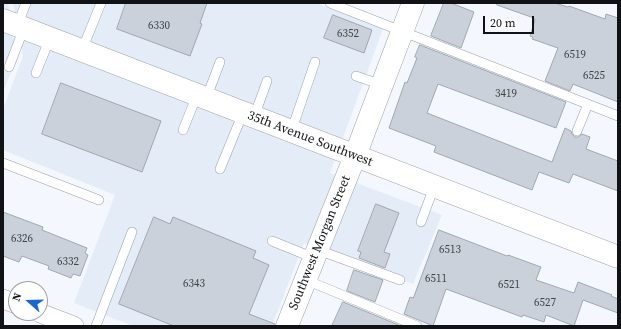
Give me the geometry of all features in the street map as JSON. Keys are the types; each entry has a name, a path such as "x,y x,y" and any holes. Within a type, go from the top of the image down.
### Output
{"main road":[{"name":"Southwest Morgan Street","path":"287,326 355,156 413,3"},
{"name":"35th Avenue Southwest","path":"15,25 618,257"}],"street":[{"path":"48,316 74,326"}],"lane":[{"path":"9,67 15,25 26,3"},
{"path":"82,50 101,3"},
{"path":"330,3 618,116"},
{"path":"36,73 50,38"},
{"path":"183,130 220,62"},
{"path":"291,132 315,62"},
{"path":"356,76 382,85"},
{"path":"220,169 267,81"},
{"path":"577,131 588,104"},
{"path":"3,163 99,200"},
{"path":"421,222 434,187"},
{"path":"96,326 132,232"},
{"path":"272,241 400,280"},
{"path":"306,280 417,326"}],"shaded area":[{"path":"3,3 8,3 17,58 3,92"},
{"path":"13,3 316,3 383,29 330,173 442,215 413,284 304,243 272,326 133,326 74,303 115,195 3,150 3,109 23,56"}],"building":[{"path":"126,3 207,3 200,23 202,24 190,56 117,29"},
{"path":"444,3 451,3 474,12 461,48 431,36"},
{"path":"497,3 555,3 569,6 605,19 606,14 618,18 618,102 573,84 570,91 545,81 558,48 532,39 533,37 530,36 535,20 534,18 497,5"},
{"path":"333,15 372,30 364,53 324,38"},
{"path":"420,45 566,102 556,128 438,84 427,113 552,162 565,128 571,131 575,137 582,134 590,137 586,149 618,161 618,191 573,174 569,183 539,172 532,190 434,152 436,146 389,128 405,82 407,83 417,58 415,57"},
{"path":"61,83 161,121 142,172 42,134"},
{"path":"376,204 399,213 384,252 390,254 385,268 359,258 361,252 358,251"},
{"path":"3,212 43,227 42,230 87,248 85,253 88,255 80,276 73,274 71,278 48,269 49,266 22,256 19,262 3,256"},
{"path":"154,217 170,224 173,217 256,251 253,258 269,265 249,314 275,324 275,326 174,326 119,304"},
{"path":"439,230 507,256 508,255 541,267 536,280 574,293 578,282 612,295 611,296 618,299 618,313 583,300 574,326 546,315 544,322 523,315 522,317 446,289 433,326 404,314 410,297 413,298"},
{"path":"354,270 383,280 375,302 347,291"},
{"path":"343,302 401,326 332,326"}]}
